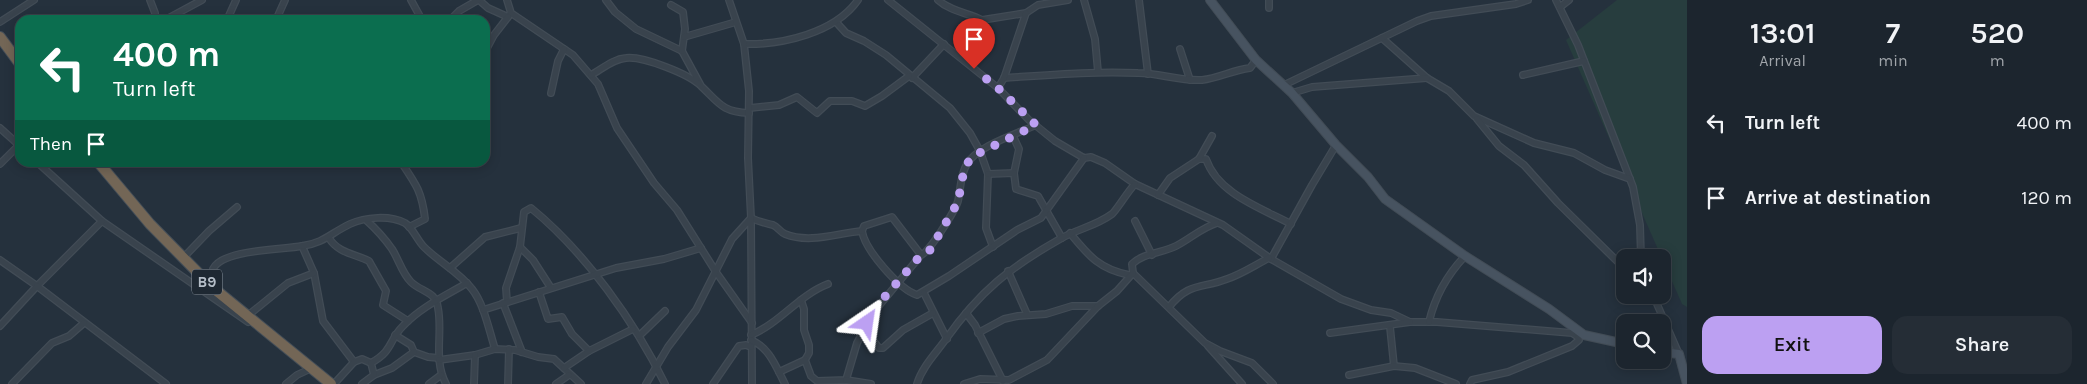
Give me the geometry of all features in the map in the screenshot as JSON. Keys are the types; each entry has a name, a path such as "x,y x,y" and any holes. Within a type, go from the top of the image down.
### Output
{"highway":[{"path":"1,40 15,58"},
{"name":"B9","path":"102,167 137,210 212,287 246,317 333,384"}],"main road":[{"path":"1210,0 1256,60 1292,93 1336,145 1368,177 1385,199 1466,256 1541,303 1581,336 1616,342"},
{"path":"1671,353 1679,354 1687,384"}],"street":[{"path":"0,22 34,0"},
{"path":"150,0 156,15"},
{"path":"174,15 202,0"},
{"path":"229,15 236,0"},
{"path":"278,15 285,0"},
{"path":"411,0 419,15"},
{"path":"456,15 479,0 488,8 510,15 564,49 591,75 598,84 617,128 654,183 677,210 716,272 752,323"},
{"path":"490,43 510,15 508,0"},
{"path":"606,0 615,12 636,29 682,51 691,64 701,86"},
{"path":"729,0 744,44 750,110 748,158 753,263 752,384"},
{"path":"744,44 794,39 836,22 858,0"},
{"path":"888,0 998,88 1036,125 1084,158 1091,157 1105,163 1135,184 1217,223 1270,259 1341,299 1372,310 1391,313 1410,322"},
{"path":"938,0 949,8 982,20 1026,12 1044,0"},
{"path":"1038,5 1068,0"},
{"path":"1084,0 1095,39 1098,72"},
{"path":"1139,0 1148,74"},
{"path":"1269,0 1269,8"},
{"path":"1284,85 1407,24 1431,16 1516,4 1528,0"},
{"path":"1556,0 1584,62 1630,179 1637,204 1640,249"},
{"path":"1560,7 1569,0"},
{"path":"671,5 683,12 684,37 682,51"},
{"path":"998,88 1004,78 1026,12"},
{"path":"957,54 982,20"},
{"path":"684,37 736,22"},
{"path":"836,22 846,33 880,50 910,77 950,108 970,133 980,151 988,174 986,228 993,246"},
{"path":"1382,38 1427,78 1445,88 1474,116 1498,146 1524,165 1616,260"},
{"path":"591,75 616,60 627,57 645,60 685,75 701,86 725,109 750,110 779,106 796,97 817,113 830,101 852,101 864,106 910,77 944,44"},
{"path":"551,92 558,61 564,49"},
{"path":"1180,49 1190,80"},
{"path":"1004,78 1029,78 1087,71 1148,74 1190,80 1212,78 1232,70 1250,68 1256,60"},
{"path":"1523,75 1584,62"},
{"path":"1292,93 1312,87 1427,78"},
{"path":"1474,116 1534,143 1574,153 1605,170 1630,179"},
{"path":"850,382 857,343 864,329 882,300 921,255 930,250 958,202 966,164 971,157 1036,125"},
{"path":"0,128 15,142"},
{"path":"1013,136 1019,149 1014,173 1016,189 1038,196 1062,238"},
{"path":"1158,195 1170,178 1199,158 1212,136"},
{"path":"1169,307 1179,294 1194,287 1227,279 1270,259 1336,145"},
{"path":"0,164 15,150"},
{"path":"862,231 876,258 899,282 915,294 924,292 1047,212 1060,189 1084,158"},
{"path":"1199,158 1206,160 1211,172 1229,189 1251,204 1291,224"},
{"path":"43,167 102,221 272,337"},
{"path":"404,167 418,187 425,219 409,227"},
{"path":"988,174 1014,173"},
{"path":"917,384 922,371 966,314 1008,271 1070,233 1096,224 1113,214 1125,194 1135,184"},
{"path":"183,258 209,230 237,207"},
{"path":"522,352 505,303 506,288 520,248 524,212 532,208 564,237 595,275 639,336 665,384"},
{"path":"862,231 864,226 892,217 921,255"},
{"path":"212,287 213,269 224,258 281,247 302,246 329,238 350,224 366,220 382,218 400,221 409,227 422,245 467,283 478,297 495,349"},
{"path":"751,218 775,226 781,232 794,236 822,238 838,233 862,231"},
{"path":"646,384 668,347 696,310 732,239 751,218"},
{"path":"366,220 391,248 411,282 430,293 436,301 440,330 439,359 441,375 446,384"},
{"path":"0,326 102,221"},
{"path":"1135,221 1152,255"},
{"path":"964,384 980,379 1009,380 1046,360 1098,306 1117,291 1131,274 1132,264 1141,257 1177,246 1206,226 1217,223"},
{"path":"450,268 485,237 522,228"},
{"path":"1070,233 1090,257 1106,269 1131,274 1169,307 1242,384"},
{"path":"329,238 333,244 346,252 369,261 386,292 383,305 408,321"},
{"path":"302,246 314,273 323,321 354,362"},
{"path":"520,248 533,260 551,288"},
{"path":"483,310 595,275 701,248"},
{"path":"1429,322 1439,292 1454,268 1466,256"},
{"path":"0,260 166,384"},
{"path":"1008,271 1027,314"},
{"path":"246,317 288,282 314,273"},
{"path":"371,363 385,355 396,335 408,321 436,301 467,283"},
{"path":"751,337 781,317 811,290 828,284"},
{"path":"538,292 548,319 562,317 572,334 588,351"},
{"path":"924,292 946,339"},
{"path":"778,372 804,360 809,353 809,345 804,330 804,308 801,300"},
{"path":"1657,304 1679,354"},
{"path":"978,333 1004,319 1027,314 1046,314 1068,306 1098,306"},
{"path":"639,336 665,311"},
{"path":"864,329 879,348 883,348 908,326 933,313"},
{"path":"966,314 1003,380"},
{"path":"1330,332 1390,327 1410,322 1429,322 1572,333 1581,336 1572,346 1508,372 1472,380 1470,384"},
{"path":"12,384 52,343 69,336 84,324"},
{"path":"1390,327 1394,366"},
{"path":"564,368 588,351 633,329"},
{"path":"396,335 411,345 414,352 439,359 475,355 495,349 509,349 554,359 569,375 581,384"},
{"path":"751,337 765,348 785,384"},
{"path":"1205,343 1220,352 1252,363 1273,384"},
{"path":"713,384 739,346 746,345 751,347"},
{"path":"508,384 509,349"},
{"path":"362,384 374,375 392,368 414,352"},
{"path":"474,384 475,355"},
{"path":"333,384 354,362 362,359 371,363"},
{"path":"804,360 811,376 818,382 871,384"},
{"path":"371,363 374,375"},
{"path":"1350,375 1394,366 1415,368 1456,384"},
{"path":"286,384 297,375 312,368"},
{"path":"429,384 441,375"},
{"path":"556,384 569,375"}],"green space":[{"path":"1617,0 1687,0 1687,307 1682,304 1671,279 1671,249 1658,249 1566,40"}],"route":[{"path":"867,323 882,300 905,273 921,255 930,250 958,202 964,170 971,157 977,152 1036,125 1012,104 998,88 974,69"}]}
